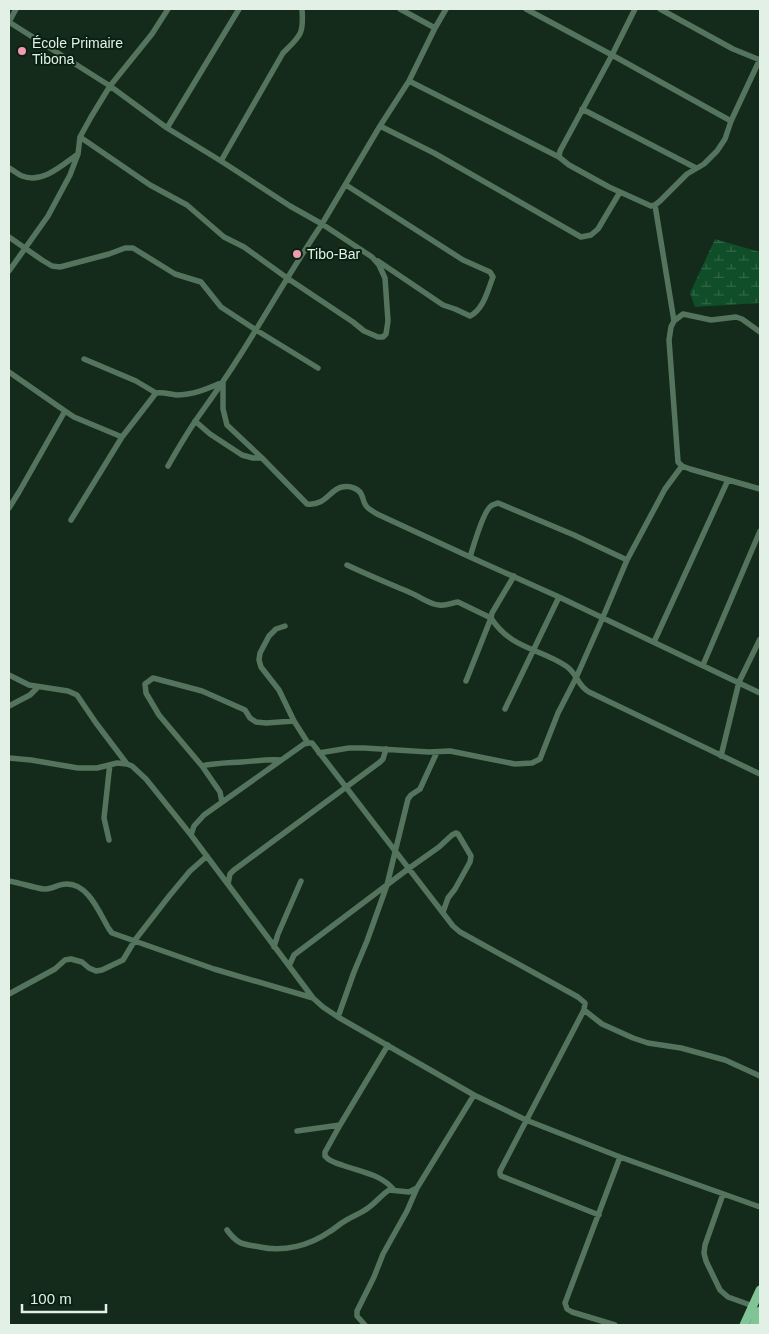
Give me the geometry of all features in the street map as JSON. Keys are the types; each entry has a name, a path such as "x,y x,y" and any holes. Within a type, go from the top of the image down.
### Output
{"main road":[{"path":"754,1325 760,1290"},
{"path":"744,1325 757,1309"}],"street":[{"path":"16,9 9,22 110,86 167,128 222,161 290,206 322,224 443,305 470,316 474,314 480,307 493,277 490,272 462,260 346,185"},
{"path":"9,271 48,216 70,175 78,154 80,137 110,86 152,34 168,9"},
{"path":"167,128 239,9"},
{"path":"222,161 283,53 300,35 303,27 302,9"},
{"path":"400,9 435,28"},
{"path":"168,466 195,421 223,382 256,330 346,185 409,81 446,9"},
{"path":"526,9 731,121"},
{"path":"559,157 560,151 635,9"},
{"path":"409,81 559,157 569,165 620,192 650,206 655,206 687,174 704,164 725,139 731,121 760,59 733,49 660,9"},
{"path":"582,110 696,168"},
{"path":"380,126 434,153 581,237 591,235 598,229 620,192"},
{"path":"80,137 150,185 187,205 224,237 244,247 364,331 378,337 383,337 386,334 388,321 385,278 379,265 372,257"},
{"path":"9,168 21,176 38,178 46,176 78,154"},
{"path":"655,206 674,320 669,340 678,462 682,466 760,489"},
{"path":"9,237 52,266 60,267 125,248 133,248 174,274 201,282 221,306 318,368"},
{"path":"674,320 683,314 711,320 736,317 760,332"},
{"path":"84,359 136,381 156,392 174,395 192,394 223,382"},
{"path":"9,372 74,417 122,437"},
{"path":"223,382 223,409 226,425 262,458 307,504 318,503 340,487 354,488 360,492 368,508 392,521 560,597 760,693"},
{"path":"71,520 122,437 156,392"},
{"path":"9,508 20,492 65,411"},
{"path":"195,421 210,434 242,455 262,458"},
{"path":"318,753 349,748 450,751 515,764 537,762 540,760 558,713 576,678 627,560 665,489 682,466"},
{"path":"654,642 728,480"},
{"path":"470,557 486,511 490,506 498,503 627,560"},
{"path":"703,665 760,531"},
{"path":"347,565 413,594 426,602 440,606 458,602 491,618 496,626 517,644 534,650 573,671 579,684 589,692 760,774"},
{"path":"466,681 492,612 514,576"},
{"path":"505,709 560,597"},
{"path":"285,626 276,629 269,636 260,653 261,667 279,690 294,721 308,743 312,743 453,926 460,932 578,996 584,1003 584,1010 500,1174 599,1215"},
{"path":"720,756 739,682 760,639"},
{"path":"9,675 29,685 68,691 76,695 127,764"},
{"path":"222,802 220,792 202,766 159,715 144,688 146,682 153,678 202,691 245,710 250,718 256,722 294,721"},
{"path":"9,706 30,696 38,687"},
{"path":"192,835 194,826 198,821 281,760 308,743"},
{"path":"228,884 230,874 234,870 380,762 386,749"},
{"path":"338,1017 354,972 368,941 387,885 408,799 420,789 437,752"},
{"path":"9,758 78,768 97,768 117,763 132,766 192,835 288,966 313,998 323,1007 474,1095 526,1120 620,1157 760,1207"},
{"path":"202,766 264,759 281,760"},
{"path":"109,840 104,818 110,765"},
{"path":"288,966 294,955 454,834 458,834 471,856 470,862 448,898 443,912"},
{"path":"9,994 55,969 65,960 71,959 82,962 88,968 96,971 124,960 135,940 175,889 207,856"},
{"path":"9,881 44,889 60,884 78,886 84,890 94,903 109,929 117,935 214,969 313,998"},
{"path":"274,947 301,881"},
{"path":"584,1010 602,1024 633,1038 725,1060 760,1076"},
{"path":"388,1045 340,1125 325,1152 325,1156 334,1163 372,1174 388,1183 394,1190"},
{"path":"355,1325 363,1324 357,1316 357,1311 383,1254 418,1188 474,1095"},
{"path":"296,1131 340,1125"},
{"path":"615,1325 572,1312 567,1309 565,1303 620,1157"},
{"path":"227,1230 236,1241 242,1244 280,1250 293,1248 317,1240 352,1216 365,1210 389,1190 409,1192 418,1188"},
{"path":"723,1194 705,1245 706,1261 720,1290 728,1297 757,1309"}],"green space":[{"path":"715,239 760,252 760,303 695,307 690,293"}],"place":[{"name":"École Primaire Tibona","path":"22,51"},
{"name":"Tibo-Bar","path":"297,254"}]}
